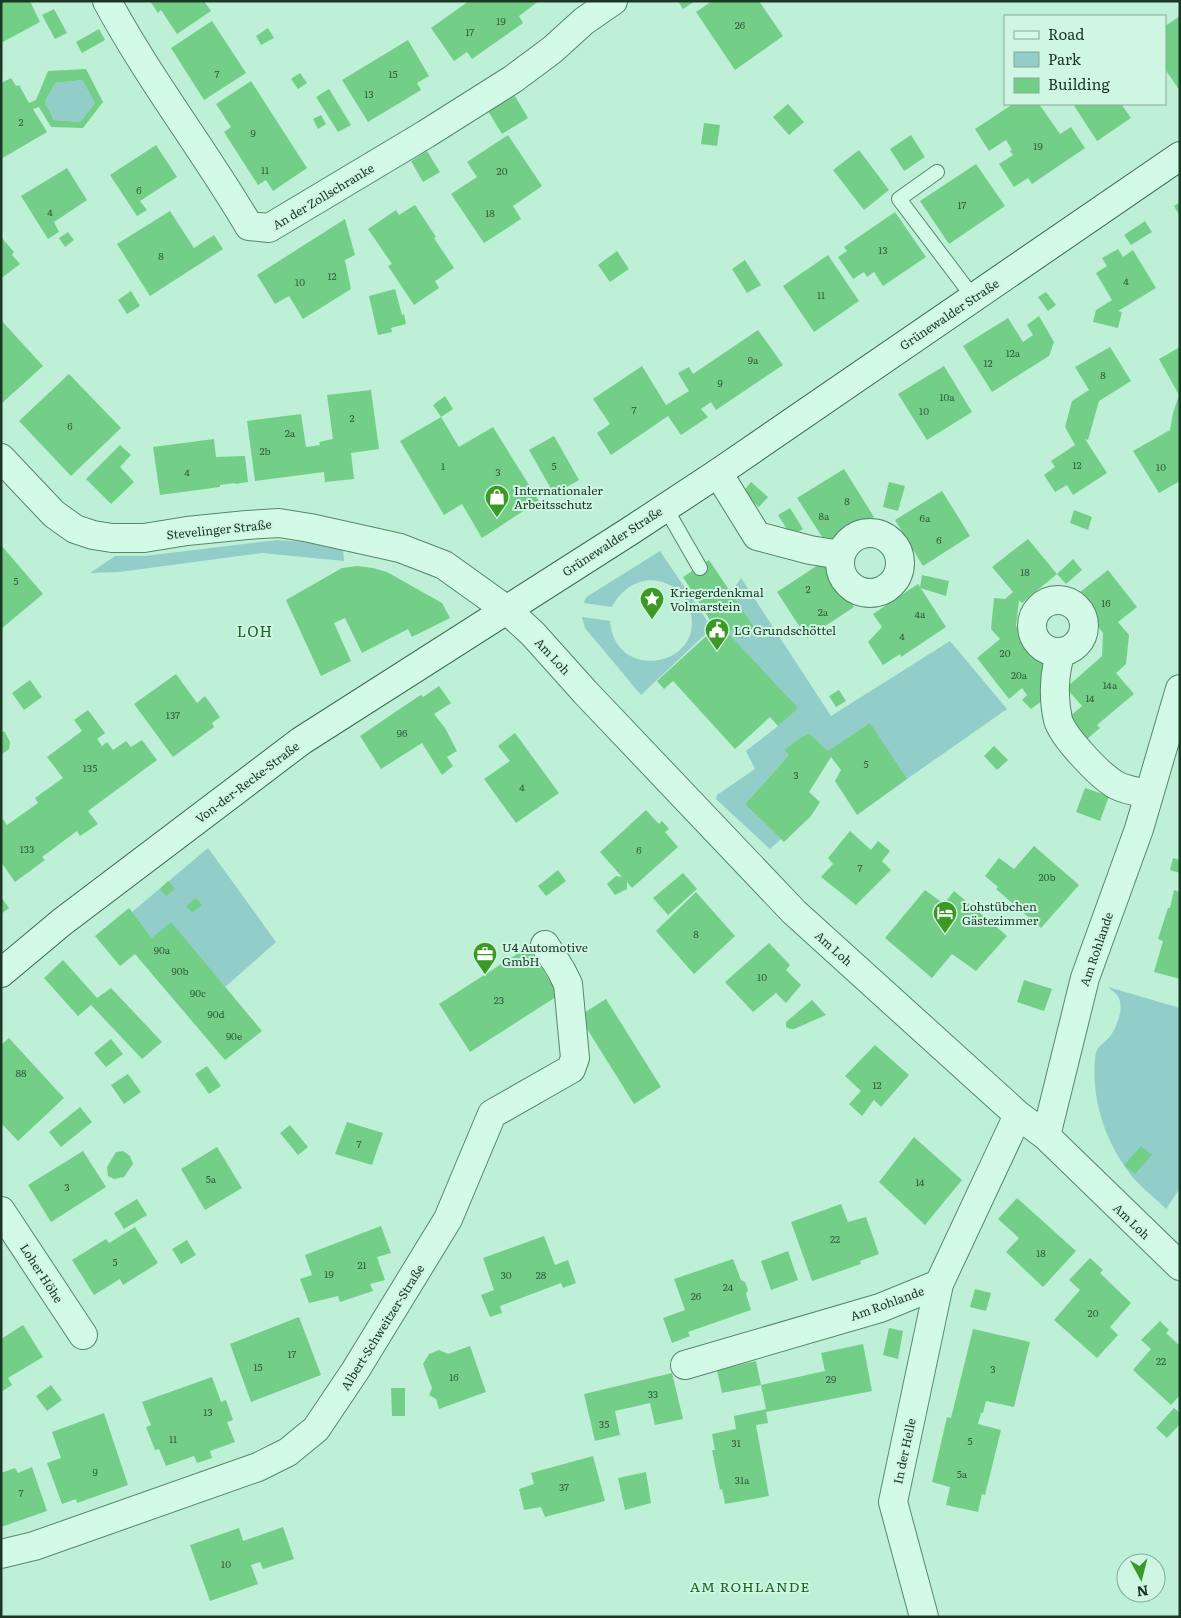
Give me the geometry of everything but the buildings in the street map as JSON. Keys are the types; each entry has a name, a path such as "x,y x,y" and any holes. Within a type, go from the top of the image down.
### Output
{"street":[{"name":"An der Zollschranke","path":"107,1 168,103 228,190 249,226 268,228 513,79 552,50 577,11 612,1"},
{"name":"Grünewalder Straße","path":"507,610 718,473 1180,156"},
{"name":"Stevelinger Straße","path":"1,458 54,514 74,529 93,535 112,538 144,538 187,531 279,523 310,528 400,548 444,565 507,610"},
{"path":"718,473 757,536 810,550 841,555"},
{"name":"Von-der-Recke-Straße","path":"1,973 62,922 301,741 507,610"},
{"name":"Am Loh","path":"507,610 533,634 794,912 1018,1115 1046,1136 1180,1266"},
{"path":"1061,652 1058,662 1055,693 1058,721 1075,746 1100,773 1117,786 1149,794"},
{"name":"Am Rohlande","path":"1046,1136 1086,978 1139,829 1180,689"},
{"name":"Albert-Schweitzer-Straße","path":"1,1554 34,1546 258,1466 288,1452 316,1429 355,1372 448,1219 492,1114 571,1068 575,1058 568,984 545,945"},
{"name":"Am Rohlande","path":"684,1365 880,1308 939,1284 1018,1115"},
{"name":"Loher Höhe","path":"1,1211 83,1335"},
{"name":"In der Helle","path":"924,1617 893,1502 939,1284"}],"lane":[{"path":"937,172 899,198 973,297"},
{"path":"665,507 700,568"}],"green space":[{"path":"82,80 95,103 80,122 54,120 45,102 55,83"},
{"path":"277,540 306,542 343,549 344,561 262,553 119,572 90,573 115,556 145,556"},
{"path":"660,551 712,628 641,695 585,628 582,617 610,621 616,641 627,654 642,660 658,660 673,655 685,645 691,630 690,611 683,595 670,585 653,580 636,583 622,593 612,607 584,603 588,596"},
{"path":"741,578 831,716 950,641 1007,709 907,779 828,751 809,733 784,750 789,755 745,804 781,839 770,849 716,799 717,795 755,769 746,751 778,726 797,708 728,633 733,630 742,639 754,627 731,593"},
{"path":"208,848 276,942 225,987 207,966 152,938 132,912"},
{"path":"1108,987 1180,1008 1180,1188 1166,1209 1127,1170 1110,1141 1099,1109 1094,1076 1096,1054 1099,1047 1114,1031 1120,1009 1119,999"}],"place":[{"name":"Internationaler Arbeitsschutz","path":"497,518"},
{"name":"Kriegerdenkmal Volmarstein","path":"652,620"},
{"name":"LG Grundschöttel","path":"717,651"},
{"name":"Lohstübchen Gästezimmer","path":"945,934"},
{"name":"U4 Automotive GmbH","path":"485,975"}],"district":[{"name":"LOH","path":"255,630"},
{"name":"AM ROHLANDE","path":"750,1586"}]}
